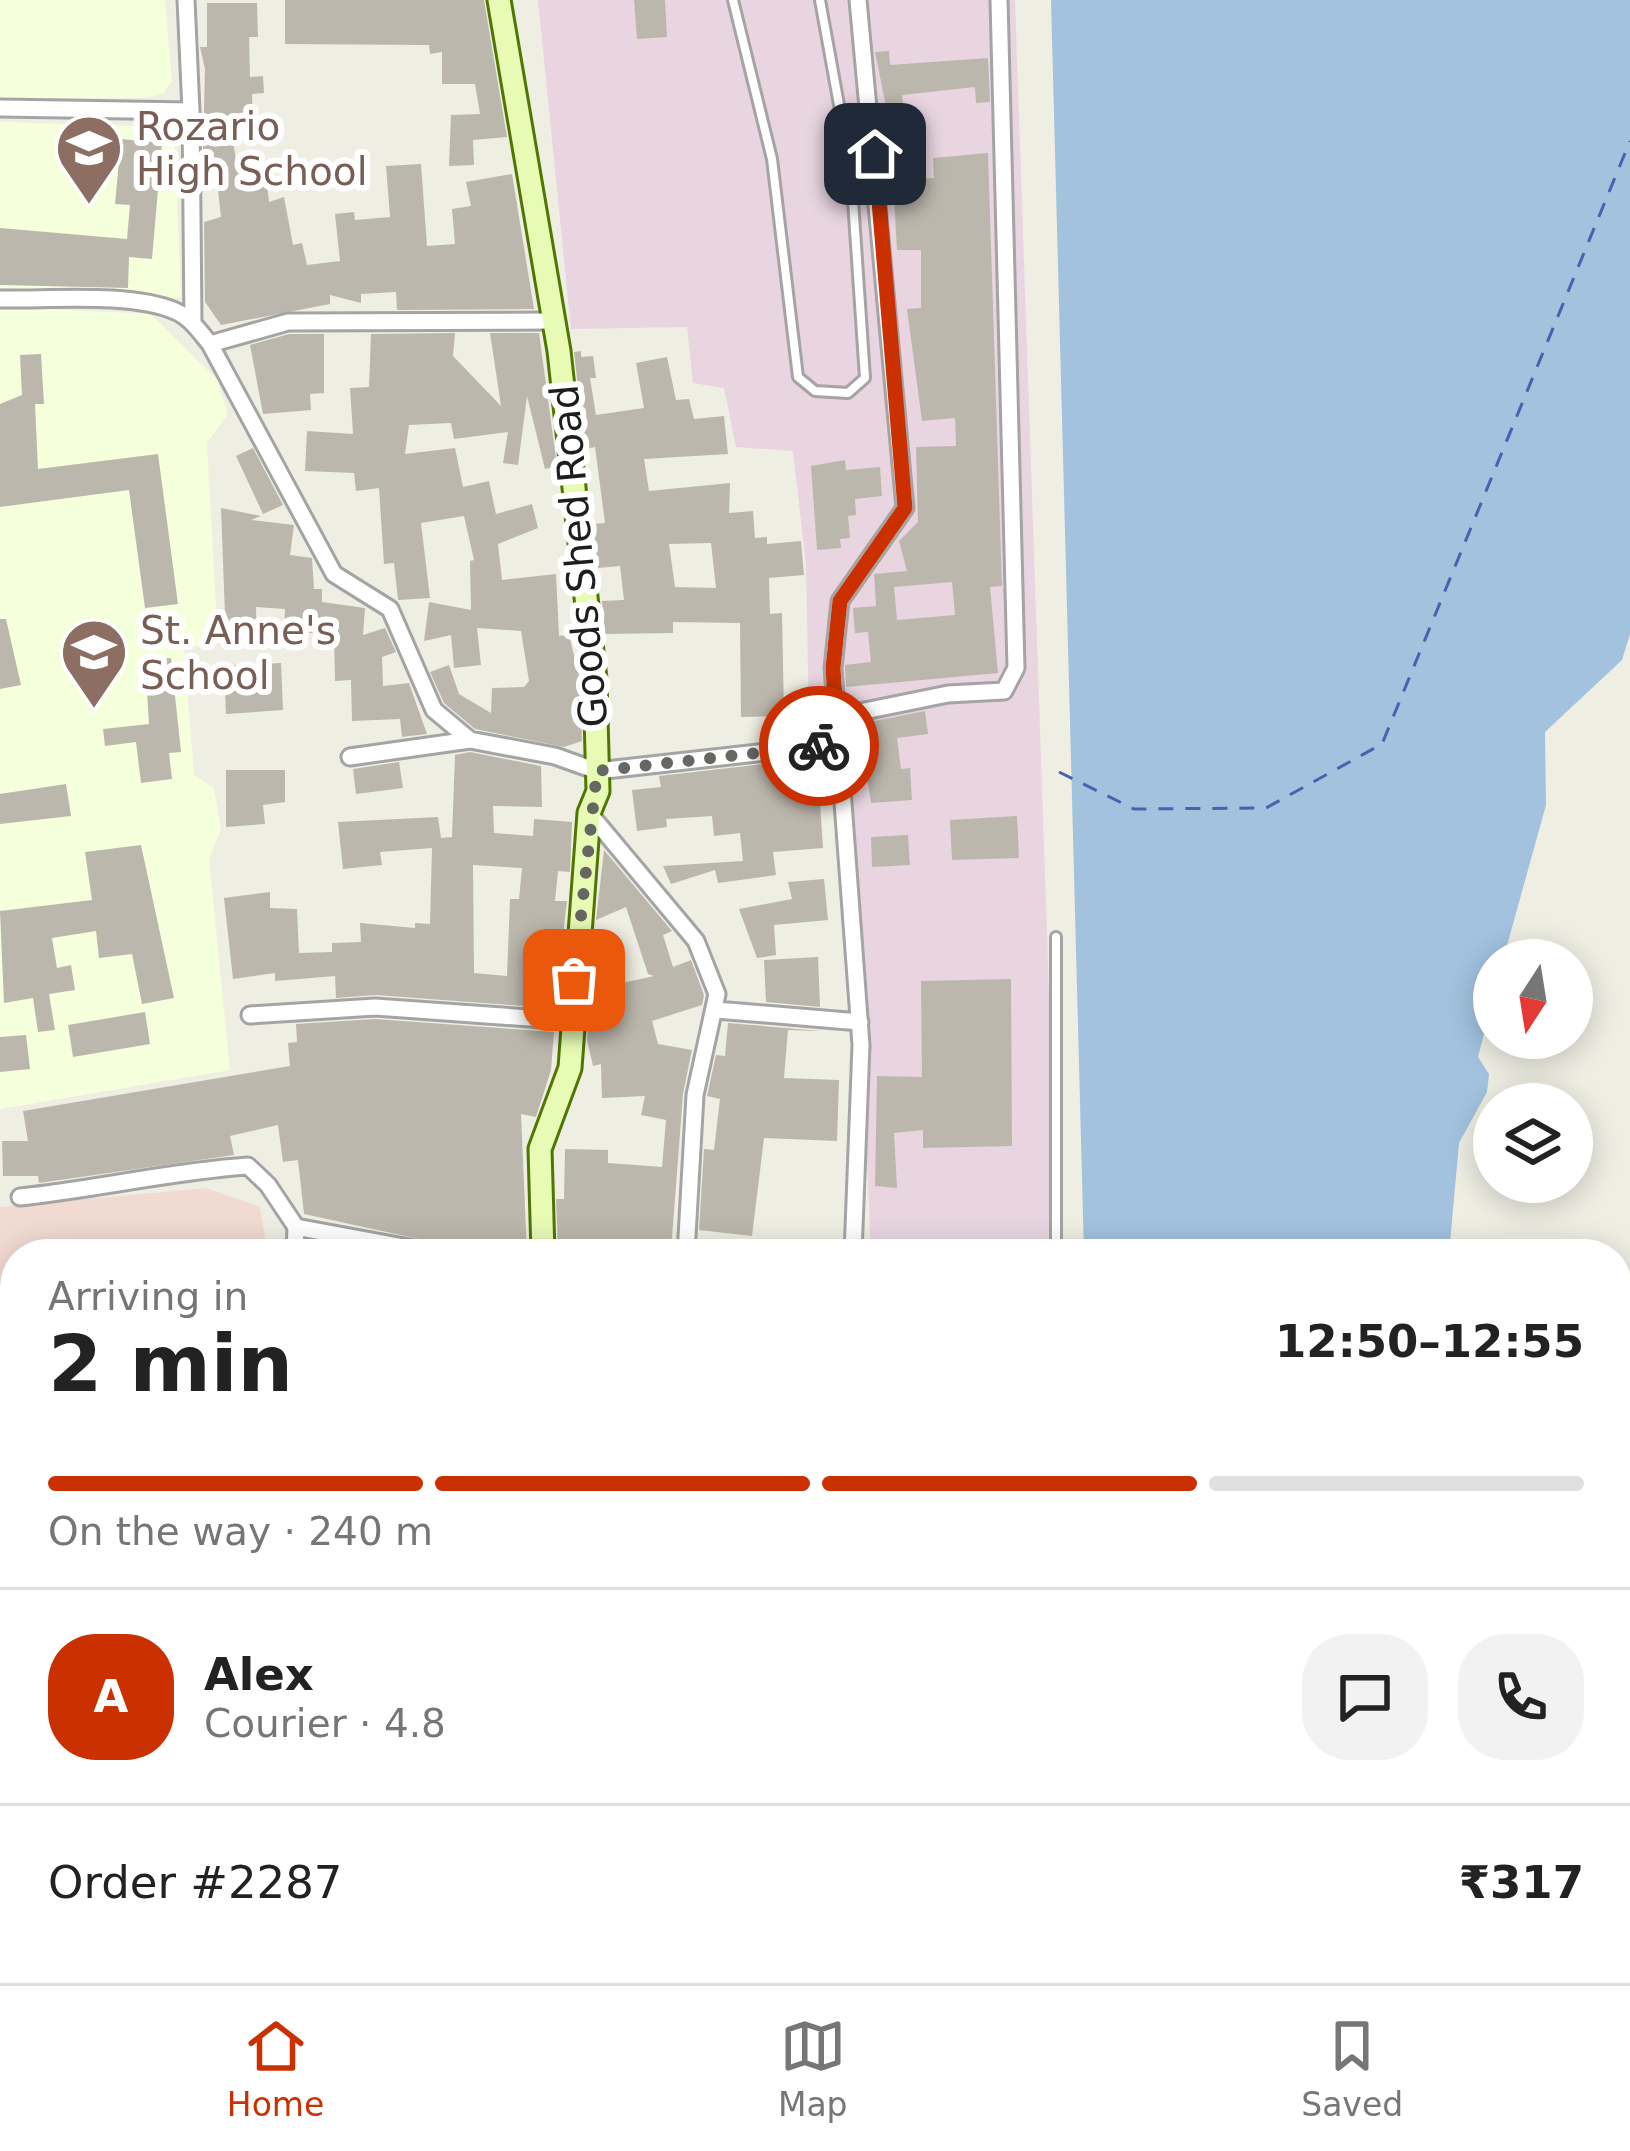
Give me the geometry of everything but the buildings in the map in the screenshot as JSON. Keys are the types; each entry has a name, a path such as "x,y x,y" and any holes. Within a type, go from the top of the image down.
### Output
{"street":[{"path":"186,0 193,324"},
{"name":"Goods Shed Road","path":"499,0 554,321 595,679 598,791 589,812 570,1068 540,1149 543,1239"},
{"path":"853,1239 860,1022 836,717 840,601 905,508 858,0"},
{"path":"836,717 948,694 1004,691 1016,668 999,0"},
{"path":"0,108 191,111"},
{"path":"0,298 140,304 176,311 193,324 210,344 334,574 390,609 434,710 470,740"},
{"path":"210,344 288,322 554,321"},
{"path":"350,757 470,740 555,756 597,771 838,744"},
{"path":"589,812 696,941 717,994 695,1095 686,1239"},
{"path":"250,1015 375,1007 571,1021"},
{"path":"716,1010 860,1022"},
{"path":"20,1197 110,1187 203,1167 248,1166 296,1227 296,1239"},
{"path":"296,1227 361,1239"}],"lane":[{"path":"733,0 772,159 798,377 815,391 848,393 866,378 851,171 820,0"},
{"path":"1056,937 1056,1239"}],"shaded area":[{"path":"0,0 165,0 172,81 164,93 145,98 0,99"},
{"path":"538,0 1015,0 1057,1239 870,1239 849,729 809,723 806,565 793,451 736,447 724,388 693,383 687,327 571,329"},
{"name":"Rozario High School","path":"0,122 174,127 181,298 0,288"},
{"name":"St. Anne's School","path":"0,307 151,314 217,379 228,414 207,443 218,644 184,647 194,775 214,788 221,830 209,859 230,1070 0,1109"},
{"path":"206,1188 260,1207 265,1239 0,1239 0,1207"}],"water":[{"path":"1051,0 1630,0 1630,634 1622,660 1545,732 1546,805 1509,939 1473,939 1473,1059 1479,1059 1489,1074 1488,1083 1473,1083 1473,1118 1459,1143 1450,1239 1084,1239"}],"ferry route":[{"path":"1059,772 1134,809 1266,808 1382,744 1630,141"}],"way so far":[{"path":"574,980 597,771 819,746"}],"place":[{"name":"Rozario High School","path":"89,207"},
{"name":"St. Anne's School","path":"94,711"}],"route":[{"path":"819,746 838,744 833,668 840,601 855,572 905,508 875,154"}]}
